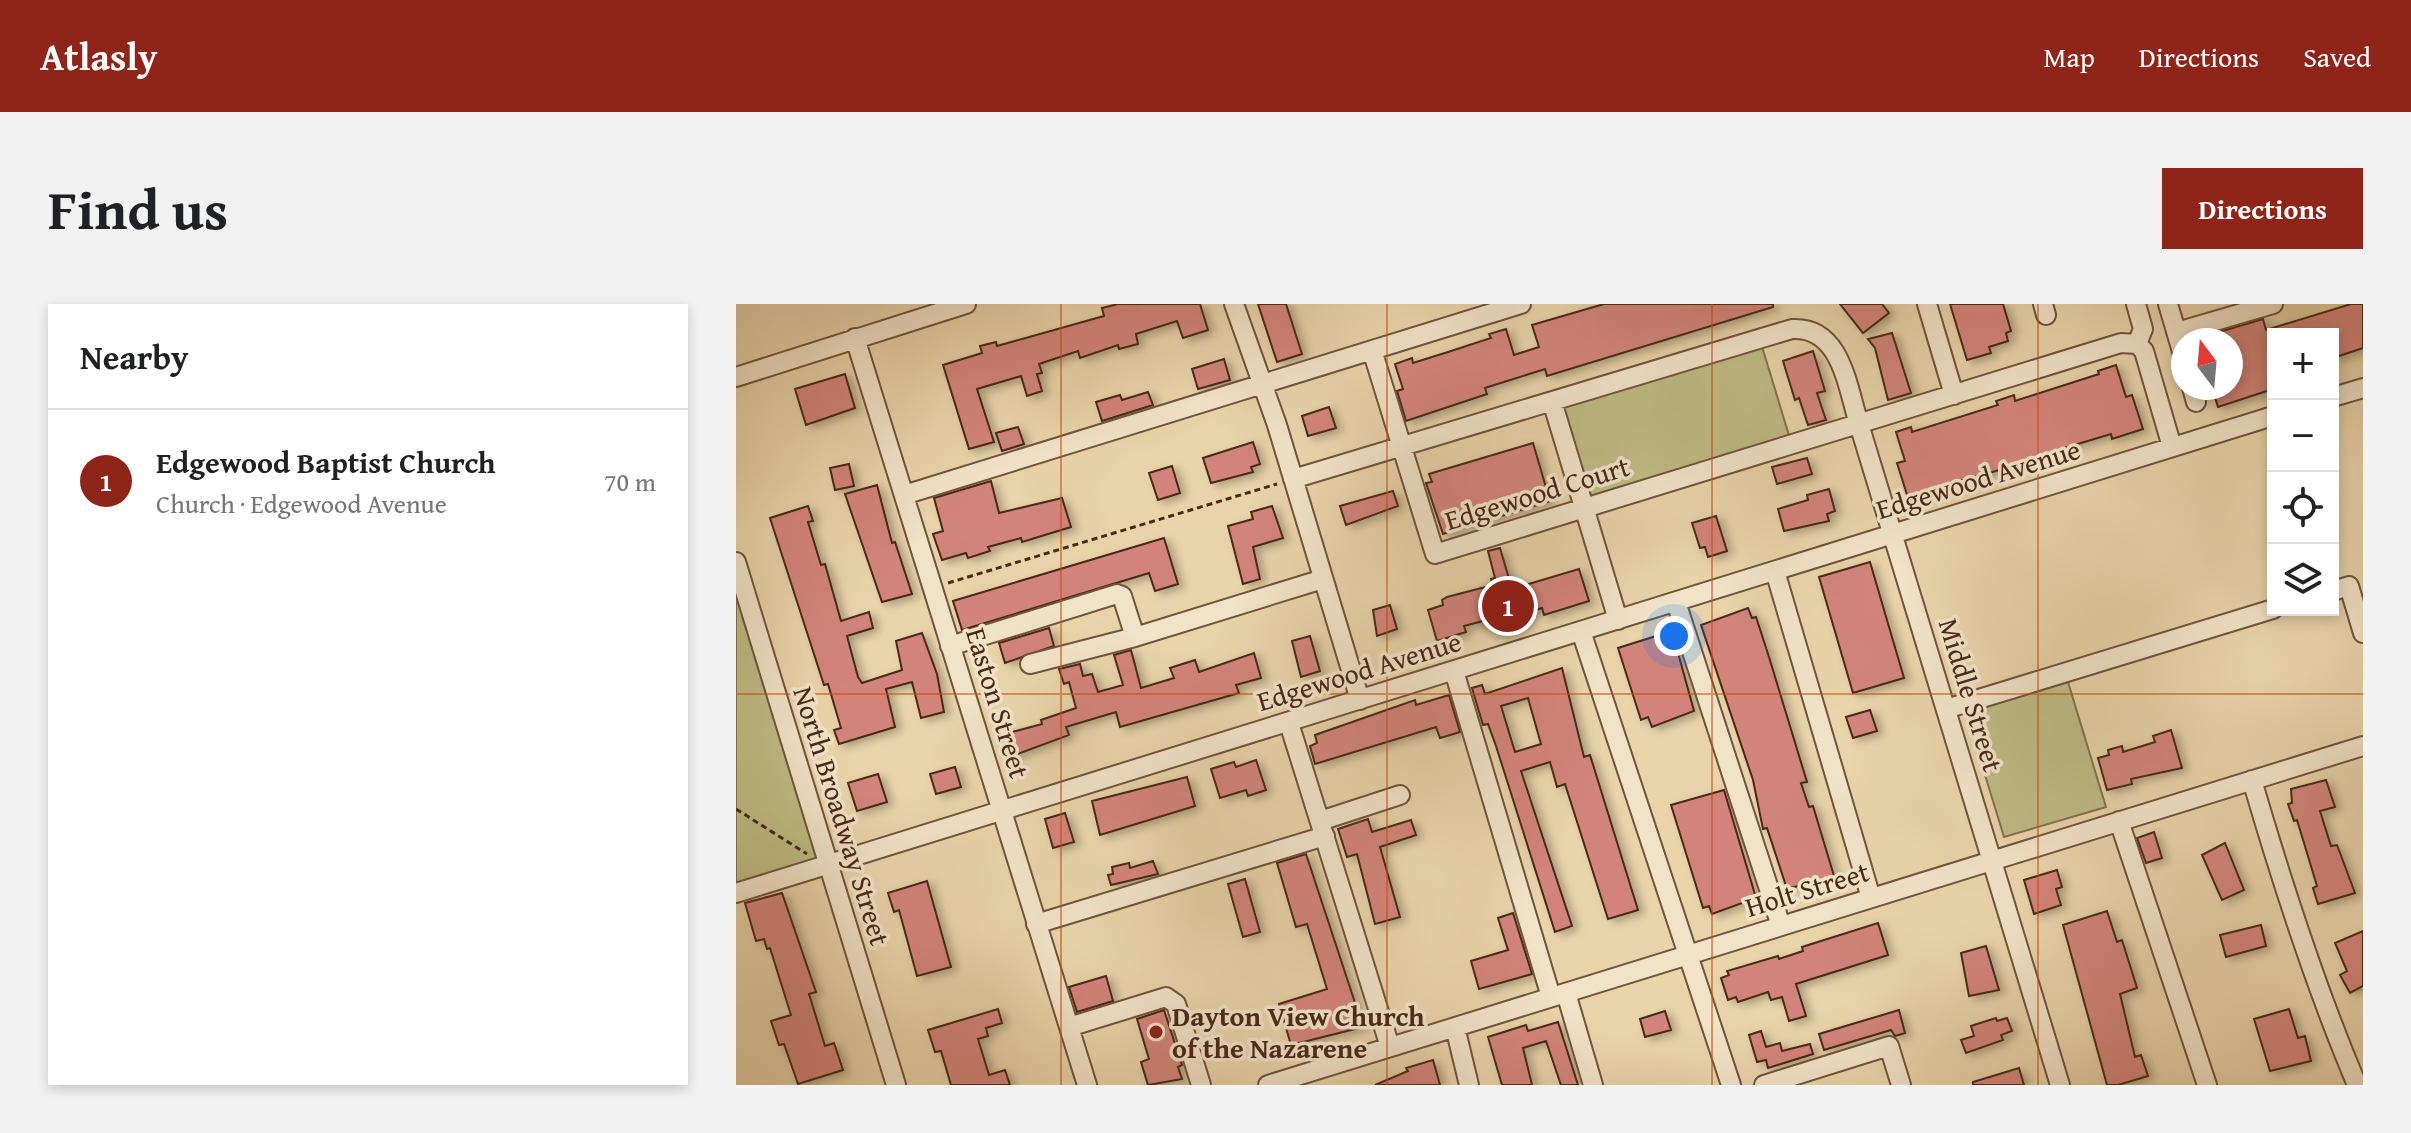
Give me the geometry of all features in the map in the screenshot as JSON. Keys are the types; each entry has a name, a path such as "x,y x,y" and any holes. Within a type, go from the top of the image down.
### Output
{"street":[{"path":"736,377 966,304"},
{"path":"1234,304 1293,479 1360,700"},
{"path":"904,495 1521,304"},
{"path":"1927,304 1954,395"},
{"path":"2136,304 2143,329 2137,344 2144,351 2172,447"},
{"path":"2168,304 2176,328"},
{"path":"2191,328 2273,304"},
{"name":"Middle Street","path":"1552,401 1792,329 1814,329 1828,339 1836,353 1859,424 2060,1085"},
{"name":"Easton Street","path":"855,338 1087,1085"},
{"name":"Edgewood Court","path":"1372,350 1435,554 2121,343 2137,344"},
{"path":"2339,395 2363,388"},
{"path":"1293,479 1402,449 1552,401 1618,620"},
{"name":"Edgewood Avenue","path":"736,893 2267,418"},
{"name":"North Broadway Street","path":"736,562 896,1085"},
{"path":"1775,571 1871,898"},
{"path":"1030,664 1135,637 1323,579"},
{"path":"2348,587 2363,633"},
{"path":"950,646 1117,594 1122,596 1135,637"},
{"path":"1676,602 1781,926"},
{"path":"1946,709 2267,611"},
{"path":"1581,631 1731,1085"},
{"path":"1454,671 1558,995 1593,1085"},
{"path":"1289,723 1390,1047"},
{"name":"Holt Street","path":"1268,1085 2363,746"},
{"path":"2252,780 2292,912 2331,1025 2357,1085"},
{"path":"1036,924 1322,829 1400,795"},
{"path":"2119,821 2207,1085"},
{"path":"1069,1027 1166,997 1176,1004 1201,1085"},
{"path":"1455,1027 1469,1085"},
{"path":"1764,1085 1889,1046 1901,1085"}],"path":[{"path":"933,588 1293,479"},
{"path":"736,809 827,866"}],"shaded area":[{"path":"1760,340 1791,442 1588,504 1557,402"},
{"path":"736,562 827,866 736,893"},
{"path":"2068,682 2106,807 2004,837 1966,713"}],"building":[{"path":"1118,304 1200,304 1208,330 1183,338 1177,321 1136,334 1138,344 1119,349 1118,345 1080,358 1078,351 1039,364 1042,373 1037,374 1042,391 1027,396 1021,376 977,389 994,442 969,449 943,365 982,353 980,346 996,342 997,346 1104,316 1102,308"},
{"path":"1258,304 1286,304 1302,354 1277,362"},
{"path":"1604,304 1773,304 1773,307 1547,376 1545,369 1485,388 1487,394 1406,421 1397,391 1403,389 1395,364 1412,358 1413,363 1448,352 1491,338 1489,334 1506,329 1514,355 1539,347 1532,325"},
{"path":"1840,304 1882,304 1889,313 1863,333"},
{"path":"1950,304 2003,304 2011,331 2006,333 2008,341 1989,347 1991,353 1967,360"},
{"path":"2351,304 2363,304 2363,348 2339,356 2339,328 2273,328"},
{"path":"2263,319 2267,391 2243,399 2243,328 2232,328"},
{"path":"1892,333 1911,393 1888,400 1875,348 1868,339"},
{"path":"1813,351 1825,391 1817,393 1826,420 1808,425 1799,398 1795,400 1783,361"},
{"path":"1224,359 1230,380 1198,389 1192,369"},
{"path":"2116,365 2126,397 2132,395 2143,429 2112,439 2111,434 2061,449 2040,459 1937,487 1938,492 1909,501 1897,463 1905,461 1896,432 1911,427 1912,432 1998,405 1996,401 2014,395 2015,401 2099,374 2098,371"},
{"path":"845,374 855,408 806,425 795,389"},
{"path":"1148,392 1153,405 1102,421 1096,402 1120,395 1122,400"},
{"path":"2216,400 2239,400 2218,407"},
{"path":"1329,407 1336,428 1308,436 1302,416"},
{"path":"1018,427 1024,444 1002,451 996,433"},
{"path":"1253,442 1260,464 1251,467 1253,472 1211,483 1203,458"},
{"path":"1533,443 1550,501 1443,534 1426,483 1432,482 1429,474"},
{"path":"1807,458 1812,474 1777,484 1772,467"},
{"path":"849,464 854,486 835,490 830,468"},
{"path":"1172,466 1180,493 1158,500 1149,473"},
{"path":"991,481 999,513 1062,498 1071,527 1022,542 1021,538 988,547 990,551 968,558 966,553 942,560 933,534 943,531 934,498"},
{"path":"877,485 892,543 895,542 912,594 882,602 845,494"},
{"path":"1829,489 1835,511 1827,514 1829,521 1784,531 1778,509 1808,500 1807,495"},
{"path":"1393,491 1398,506 1346,525 1340,506"},
{"path":"808,506 813,521 808,522 821,565 825,564 841,621 869,612 873,628 847,636 858,677 862,683 902,670 896,641 922,633 937,674 944,712 921,718 912,682 886,689 895,727 839,744 834,730 841,728 828,684 824,685 770,518"},
{"path":"1272,506 1283,538 1253,547 1260,579 1243,584 1228,526 1253,519 1251,512"},
{"path":"1716,516 1727,551 1708,557 1705,547 1700,548 1692,523"},
{"path":"1164,538 1178,584 1155,591 1149,573 962,630 953,601"},
{"path":"1500,548 1512,589 1579,569 1589,601 1544,615 1542,608 1503,620 1502,616 1464,626 1466,632 1437,641 1428,610 1443,605 1442,600 1447,597 1493,585 1491,579 1495,578 1488,551"},
{"path":"1870,562 1904,678 1853,693 1819,577"},
{"path":"1390,605 1397,629 1377,636 1373,610"},
{"path":"1748,608 1752,618 1756,617 1769,657 1807,782 1801,783 1809,807 1813,806 1834,876 1787,889 1767,828 1763,829 1753,780 1701,625"},
{"path":"1049,628 1054,646 1005,663 999,643"},
{"path":"1672,631 1694,711 1652,727 1648,717 1641,720 1618,648"},
{"path":"1310,636 1320,671 1301,677 1292,641"},
{"path":"1131,650 1141,688 1174,678 1170,668 1195,660 1199,672 1254,653 1261,678 1236,685 1239,693 1120,727 1116,712 1066,727 1069,735 1007,758 1001,735 1042,724 1041,720 1076,708 1069,682 1064,684 1059,669 1080,664 1083,676 1092,674 1098,692 1123,685 1114,655"},
{"path":"1562,668 1584,757 1590,755 1638,910 1608,919 1565,784 1557,787 1550,762 1521,771 1572,926 1555,932 1496,746 1488,724 1483,725 1472,688 1482,685 1485,694","holes":["1528,698 1541,744 1515,752 1501,706"]},
{"path":"1449,695 1460,732 1440,738 1436,727 1315,764 1310,746 1317,743 1315,735 1415,700 1416,705"},
{"path":"1870,710 1877,731 1853,738 1846,717"},
{"path":"2171,730 2182,768 2131,779 2132,784 2107,790 2098,758 2109,755 2108,750 2122,746 2123,752 2155,742 2153,736"},
{"path":"1256,760 1266,790 1248,796 1246,790 1220,798 1211,769 1234,762 1236,767"},
{"path":"955,767 961,787 936,794 930,774"},
{"path":"878,774 887,802 857,811 848,783"},
{"path":"1187,777 1195,806 1100,835 1092,801"},
{"path":"2326,780 2335,807 2320,811 2331,846 2337,845 2355,893 2318,904 2313,888 2317,886 2297,820 2294,821 2288,804 2292,803 2291,789"},
{"path":"1724,790 1756,898 1712,914 1709,906 1703,908 1671,805"},
{"path":"1065,813 1074,842 1053,848 1045,819"},
{"path":"1368,819 1372,832 1411,820 1416,835 1380,847 1400,917 1375,924 1357,854 1347,857 1338,829"},
{"path":"2154,832 2162,858 2146,863 2137,838"},
{"path":"2225,843 2244,890 2222,900 2202,855"},
{"path":"1306,854 1363,1027 1291,1045 1279,1004 1327,989 1307,924 1296,927 1277,863"},
{"path":"1153,861 1158,874 1111,885 1108,875 1113,874 1112,867 1129,863 1130,868"},
{"path":"2057,870 2062,887 2056,889 2061,905 2034,914 2024,880"},
{"path":"1245,879 1260,932 1243,937 1228,884"},
{"path":"927,881 951,967 917,976 899,910 894,912 888,893"},
{"path":"782,893 816,992 809,994 825,1046 834,1043 843,1070 798,1084 784,1044 779,1045 771,1021 791,1015 770,948 767,949 764,939 756,941 745,903"},
{"path":"2107,911 2117,942 2122,940 2137,988 2120,994 2135,1057 2141,1055 2148,1076 2118,1085 2107,1085 2063,925"},
{"path":"1513,913 1532,974 1479,989 1471,961 1508,950 1498,918"},
{"path":"1878,923 1888,955 1796,984 1806,1016 1789,1021 1782,997 1771,1000 1768,992 1738,1002 1736,997 1728,1000 1721,978 1729,975 1727,971 1778,956 1779,959 1803,951 1802,947"},
{"path":"2261,925 2266,946 2226,957 2220,935"},
{"path":"2363,931 2363,986 2350,993 2340,975 2347,971 2335,943"},
{"path":"1986,946 1999,990 1969,996 1961,953"},
{"path":"1106,976 1113,1001 1077,1012 1069,987"},
{"path":"998,1009 1002,1023 986,1028 988,1036 978,1039 989,1075 1005,1070 1010,1085 951,1085 941,1051 935,1052 928,1030"},
{"path":"2289,1009 2298,1038 2305,1036 2311,1061 2270,1071 2254,1019"},
{"name":"Dayton View Church of the Nazarene","path":"1164,1010 1182,1065 1178,1067 1182,1079 1148,1085 1141,1062 1149,1059 1137,1019"},
{"path":"1899,1010 1905,1033 1895,1036 1891,1030 1824,1050 1819,1034"},
{"path":"1665,1011 1671,1030 1645,1037 1640,1019"},
{"path":"1996,1018 1997,1021 2007,1018 2012,1031 2001,1035 2003,1040 1966,1053 1961,1040 1974,1036 1971,1026"},
{"path":"1558,1022 1578,1085 1561,1085 1546,1041 1523,1048 1532,1085 1502,1085 1488,1037 1526,1025 1528,1031"},
{"path":"1761,1031 1766,1047 1780,1043 1782,1051 1810,1044 1813,1054 1768,1068 1766,1060 1757,1062 1749,1035"},
{"path":"1433,1060 1440,1085 1375,1085 1408,1071 1406,1068"},
{"path":"2019,1068 2024,1085 1973,1085 1973,1082"}],"place":[{"name":"Edgewood Baptist Church","path":"1508,606"},
{"name":"Dayton View Church of the Nazarene","path":"1156,1032"}]}
